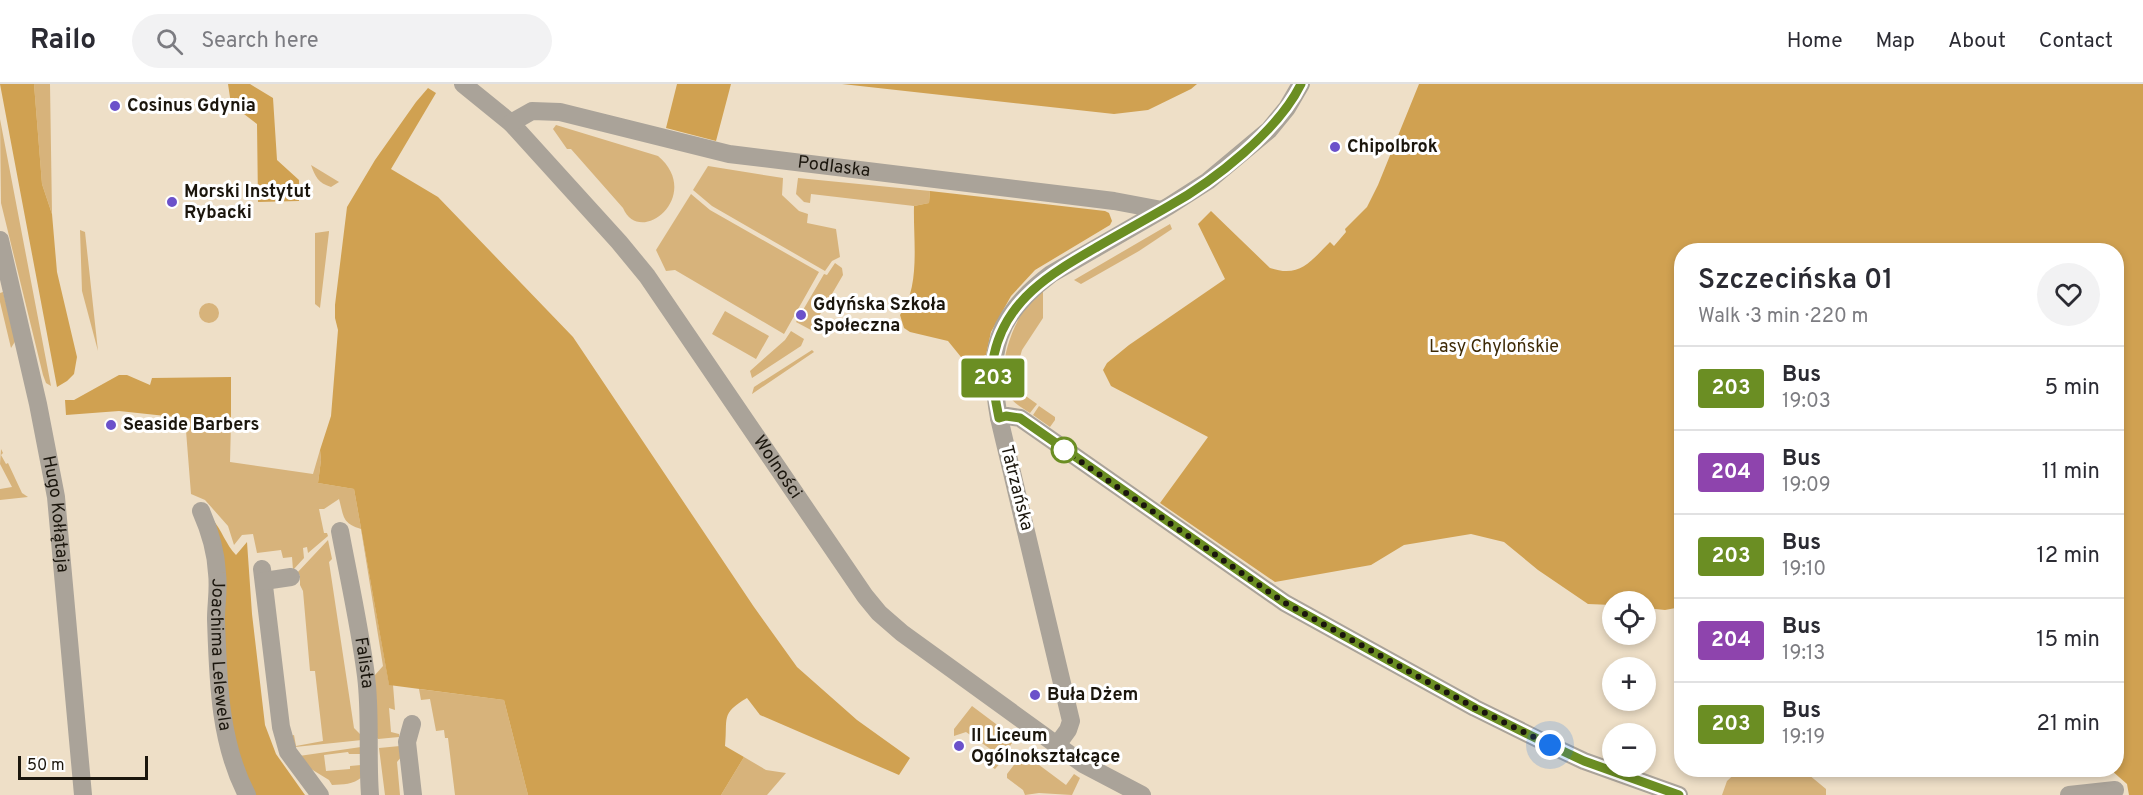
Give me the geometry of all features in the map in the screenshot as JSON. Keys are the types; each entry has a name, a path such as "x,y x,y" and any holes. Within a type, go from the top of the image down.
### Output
{"street":[{"name":"Wolności","path":"463,84 511,123 647,276 865,597 879,613 902,633 1083,764 1142,795"},
{"name":"Tatrzańska","path":"1058,745 1071,721 1067,696 999,418 994,384 994,356 1005,324 1031,290 1051,274 1199,188 1258,140 1281,117 1301,84"},
{"name":"Podlaska","path":"511,123 532,111 560,112 729,154 1114,201 1162,210"},
{"name":"Hugo Kołłątaja","path":"0,240 38,404 56,497 83,795"},
{"path":"999,418 1006,416 1020,418 1285,603 1475,708 1550,745 1584,761 1679,795"},
{"name":"Joachima Lelewela","path":"201,511 217,572 216,616 219,678 225,730 238,779 247,795"},
{"name":"Falista","path":"340,531 366,676 370,795"},
{"path":"291,577 263,575 281,727 288,752 320,795"},
{"path":"412,724 407,742 413,795"},
{"path":"2069,795 2115,790"}],"shaded area":[{"path":"34,84 50,84 52,214 42,184"},
{"path":"0,119 51,386 46,383 43,375 1,203"},
{"path":"556,125 658,156 670,171 674,186 672,200 664,212 654,219 642,222 631,219 571,149 567,149 553,129"},
{"path":"311,165 339,182 331,187 323,183 316,176"},
{"path":"708,166 783,178 782,195 799,211 808,214 807,223 836,229 840,257 832,261 825,271 712,206 693,190"},
{"path":"798,178 930,191 929,203 914,206 811,194 810,203 804,202 796,194"},
{"path":"691,194 710,210 819,272 784,334 675,270 666,271 656,250"},
{"path":"1170,224 1172,229 1139,251 1081,284 1074,280"},
{"path":"80,230 85,232 98,351 82,291"},
{"path":"329,231 320,308 315,304 315,233"},
{"path":"835,263 842,268 843,275 811,330 796,322 824,274 827,275"},
{"path":"1043,290 1043,318 1022,350 1016,371 1003,372 1010,338 1020,316 1034,297"},
{"path":"3,292 16,340 11,348 0,302 0,293"},
{"path":"209,303 216,306 219,313 216,320 209,323 202,320 199,313 202,306"},
{"path":"725,311 769,336 756,359 712,334"},
{"path":"791,331 804,339 801,346 752,378 750,371 785,340"},
{"path":"812,350 814,352 752,394 754,387"},
{"path":"1017,382 1023,394 1037,404 1030,413 1013,401 1005,389 1004,383"},
{"path":"1039,406 1055,417 1050,427 1033,415"},
{"path":"185,418 231,423 230,462 313,474 320,450 318,483 354,489 389,684 393,685 395,710 389,708 391,732 399,734 399,737 378,739 376,736 375,675 383,666 361,529 347,522 339,499 324,509 319,509 324,533 328,536 308,553 307,547 303,548 304,558 293,570 292,557 283,558 281,550 257,553 253,534 242,535 234,545 228,526 205,500 191,494"},
{"path":"1,449 3,453 1,455 6,464 8,463 22,493 28,497 0,500 0,489 12,487 0,464"},
{"path":"328,540 332,559 329,562 354,728 362,736 362,740 295,747 290,736 294,735 296,746 323,741 315,671 310,671 303,591 300,585 300,575 296,574"},
{"path":"419,689 504,700 528,795 455,795 448,738 445,738 444,730 436,731 430,699 421,700"},
{"path":"972,706 1004,730 1012,743 995,769 980,760 996,753 966,732 954,736 954,729"},
{"path":"400,746 402,756 397,762 400,795 385,795 379,748"},
{"path":"361,747 362,754 349,754 348,752 324,755 326,771 350,769 350,766 361,765 362,777 348,784 332,785 329,780 311,769 299,756"},
{"path":"1023,753 1066,785 1074,774 1080,778 1072,795 1039,793 1025,795 1023,790 1007,778 1007,774"},
{"path":"744,757 766,770 786,773 767,795 721,795"},
{"path":"1731,777 1811,777 1826,789 1826,795 1722,795 1727,781"}],"green space":[{"path":"0,84 34,84 42,184 52,214 57,272 77,357 74,374 57,387"},
{"path":"228,84 250,84 273,98 277,160 299,180 299,201 258,202 257,124 231,104"},
{"path":"677,84 731,84 716,141 666,128"},
{"path":"842,84 1197,84 1148,110 1114,114"},
{"name":"Lasy Chylońskie","path":"1419,84 2143,84 2143,795 2129,795 2127,784 2119,777 2124,777 2124,243 1674,243 1674,608 1665,610 1656,609 1656,591 1602,591 1602,605 1588,604 1538,570 1504,542 1471,534 1404,545 1371,565 1275,582 1160,503 1208,437 1111,386 1103,370 1107,363 1129,345 1225,279 1198,224 1211,211 1270,268 1289,271 1310,262 1330,242 1334,246 1346,232 1345,229 1367,207"},
{"path":"428,88 436,93 391,169 438,197 573,337 754,607 797,667 857,720 910,758 899,775 760,715 747,698 733,708 727,718 725,746 744,757 721,795 528,795 504,700 389,685 354,489 318,483 320,450 331,416 338,330 335,305 347,207 375,160"},
{"path":"930,191 1105,211 1109,213 1112,221 1110,225 1035,270 1011,296 991,332 986,355 970,362 961,357 948,341 910,332 904,328 900,315 907,304 913,277 914,206 929,203"},
{"path":"119,375 127,375 150,385 152,378 231,377 231,423 119,411 66,415 65,400 74,400"},
{"path":"212,519 236,555 247,542 252,614 265,725 276,754 305,795 255,795 242,769 231,724"}],"bus line":[{"name":"203","path":"1301,84 1281,117 1269,130 1199,188 1051,274 1026,295 1005,324 994,356 994,394 999,418 1006,416 1020,418 1285,603 1475,708 1550,745 1584,761 1679,795"}],"place":[{"name":"Cosinus Gdynia","path":"115,106"},
{"name":"Chipolbrok","path":"1335,147"},
{"name":"Morski Instytut Rybacki","path":"172,202"},
{"name":"Gdyńska Szkoła Społeczna","path":"801,315"},
{"name":"Seaside Barbers","path":"111,425"},
{"name":"Buła Dżem","path":"1035,695"},
{"name":"II Liceum Ogólnokształcące","path":"959,746"}],"route":[{"path":"1064,450 1285,603 1475,708 1550,745"}]}
